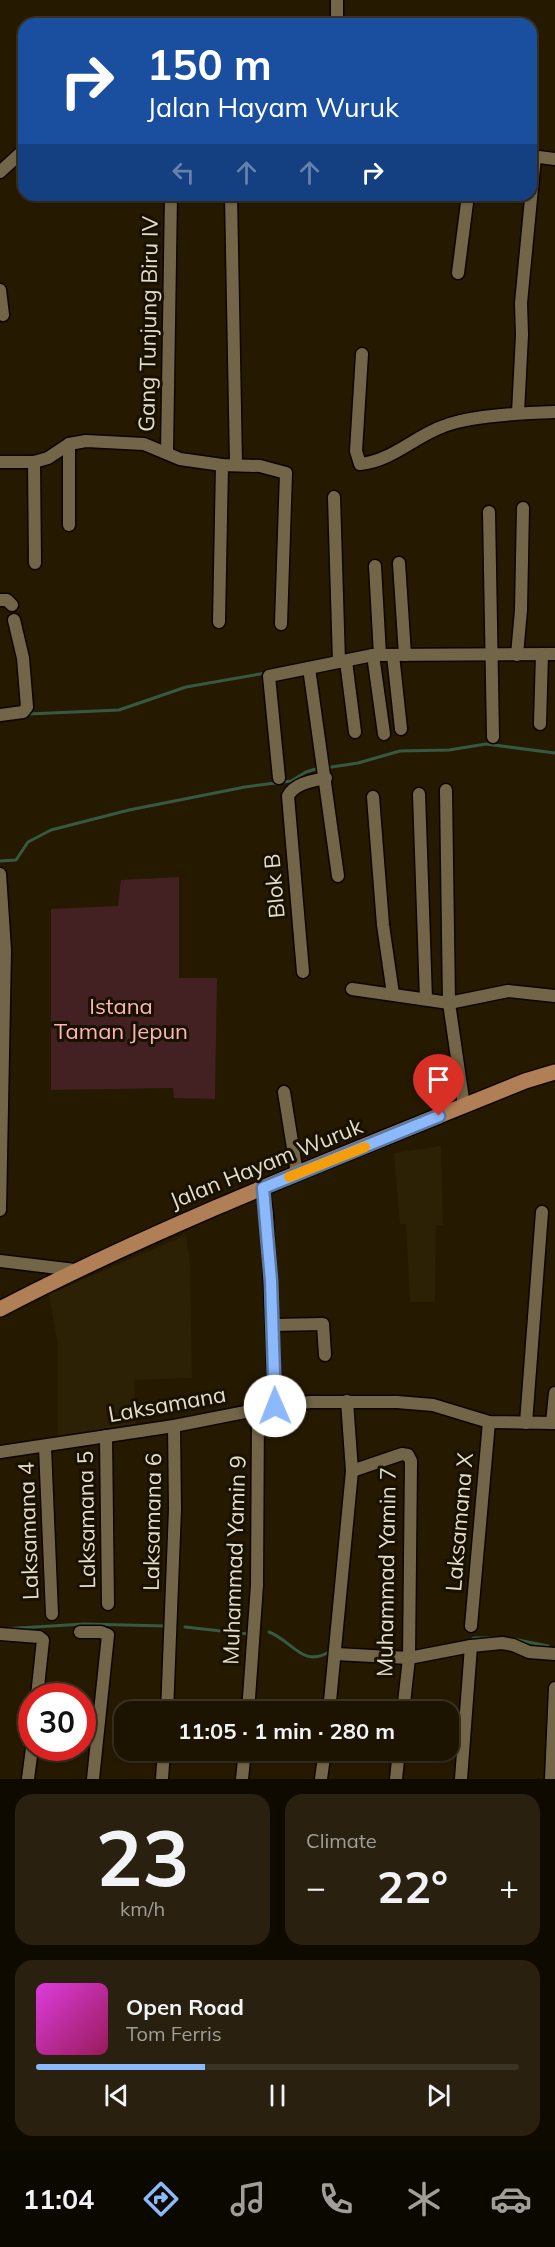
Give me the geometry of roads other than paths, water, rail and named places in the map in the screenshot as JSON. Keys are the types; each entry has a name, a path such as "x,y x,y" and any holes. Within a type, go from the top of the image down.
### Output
{"main road":[{"name":"Jalan Hayam Wuruk","path":"0,1310 75,1270 169,1226 525,1081 555,1072"}],"street":[{"path":"337,18 338,0"},
{"path":"0,155 2,170"},
{"path":"2,170 18,155"},
{"path":"537,157 555,159"},
{"name":"Gang Tunjung Biru IV","path":"167,453 171,201"},
{"path":"231,201 236,464"},
{"path":"458,273 467,201"},
{"path":"518,413 521,303 529,201"},
{"path":"0,290 3,315"},
{"path":"362,354 356,452 360,464 389,456 447,424 518,413 555,412"},
{"path":"0,462 34,462 48,459 69,444 86,441 131,443 154,447 180,459 222,465 260,466 286,474 281,624"},
{"path":"69,444 69,525"},
{"path":"34,462 35,563"},
{"path":"219,622 222,465"},
{"path":"334,497 343,661 355,732"},
{"path":"517,655 521,610 523,508"},
{"path":"489,512 494,737"},
{"path":"399,563 401,729"},
{"path":"375,566 376,655 384,734"},
{"path":"0,600 8,600 12,605"},
{"path":"0,715 23,712 27,707 23,658 14,620"},
{"path":"279,778 268,677 309,668 376,655 549,654 540,724"},
{"path":"309,668 338,876"},
{"name":"Blok B","path":"303,972 288,796 292,789 325,771"},
{"path":"446,790 449,1004 464,1106"},
{"path":"419,794 426,999"},
{"path":"373,797 382,925 393,993"},
{"path":"0,874 5,950 0,1210"},
{"path":"352,989 393,993 449,1004 508,991 555,996"},
{"path":"284,1092 297,1173"},
{"path":"263,1188 267,1208 275,1406"},
{"path":"526,1423 542,1212"},
{"path":"0,1261 75,1270"},
{"path":"273,1325 323,1324 325,1355"},
{"path":"554,1423 555,1393"},
{"path":"330,1701 352,1471 347,1401"},
{"name":"Laksamana","path":"0,1452 174,1426 275,1406 347,1401 433,1406 489,1422 554,1423"},
{"name":"Muhammad Yamin 9","path":"250,1701 257,1584 258,1409"},
{"name":"Laksamana X","path":"471,1626 489,1422"},
{"name":"Laksamana 6","path":"167,1701 175,1509 174,1426"},
{"name":"Laksamana 5","path":"106,1436 108,1604"},
{"name":"Laksamana 4","path":"45,1447 52,1614"},
{"name":"Muhammad Yamin 7","path":"352,1471 402,1454 408,1455 411,1461 409,1658 404,1701"},
{"path":"80,1632 101,1632 108,1635 93,1779"},
{"path":"0,1634 39,1637 43,1645 39,1683"},
{"path":"336,1654 409,1658 471,1646 502,1643 529,1652 555,1654"},
{"path":"461,1779 471,1646"},
{"path":"551,1779 555,1688"},
{"path":"28,1779 30,1761"},
{"path":"162,1779 163,1761"},
{"path":"242,1779 244,1761"},
{"path":"321,1779 323,1761"},
{"path":"396,1779 398,1761"}],"waterway":[{"path":"28,714 119,710 186,687 266,673"},
{"path":"325,768 358,763 400,751 449,750 486,744 555,753"},
{"path":"0,861 16,860 28,842 51,830 129,810 245,787 291,781 306,772 319,768"},
{"path":"2,1629 84,1624 166,1626"},
{"path":"185,1627 248,1634"},
{"path":"269,1632 305,1655 321,1656 331,1651"},
{"path":"469,1641 474,1638 497,1638"},
{"path":"513,1639 548,1646"}],"park label":[{"name":"Istana Taman Jepun","path":"121,1018"}]}
